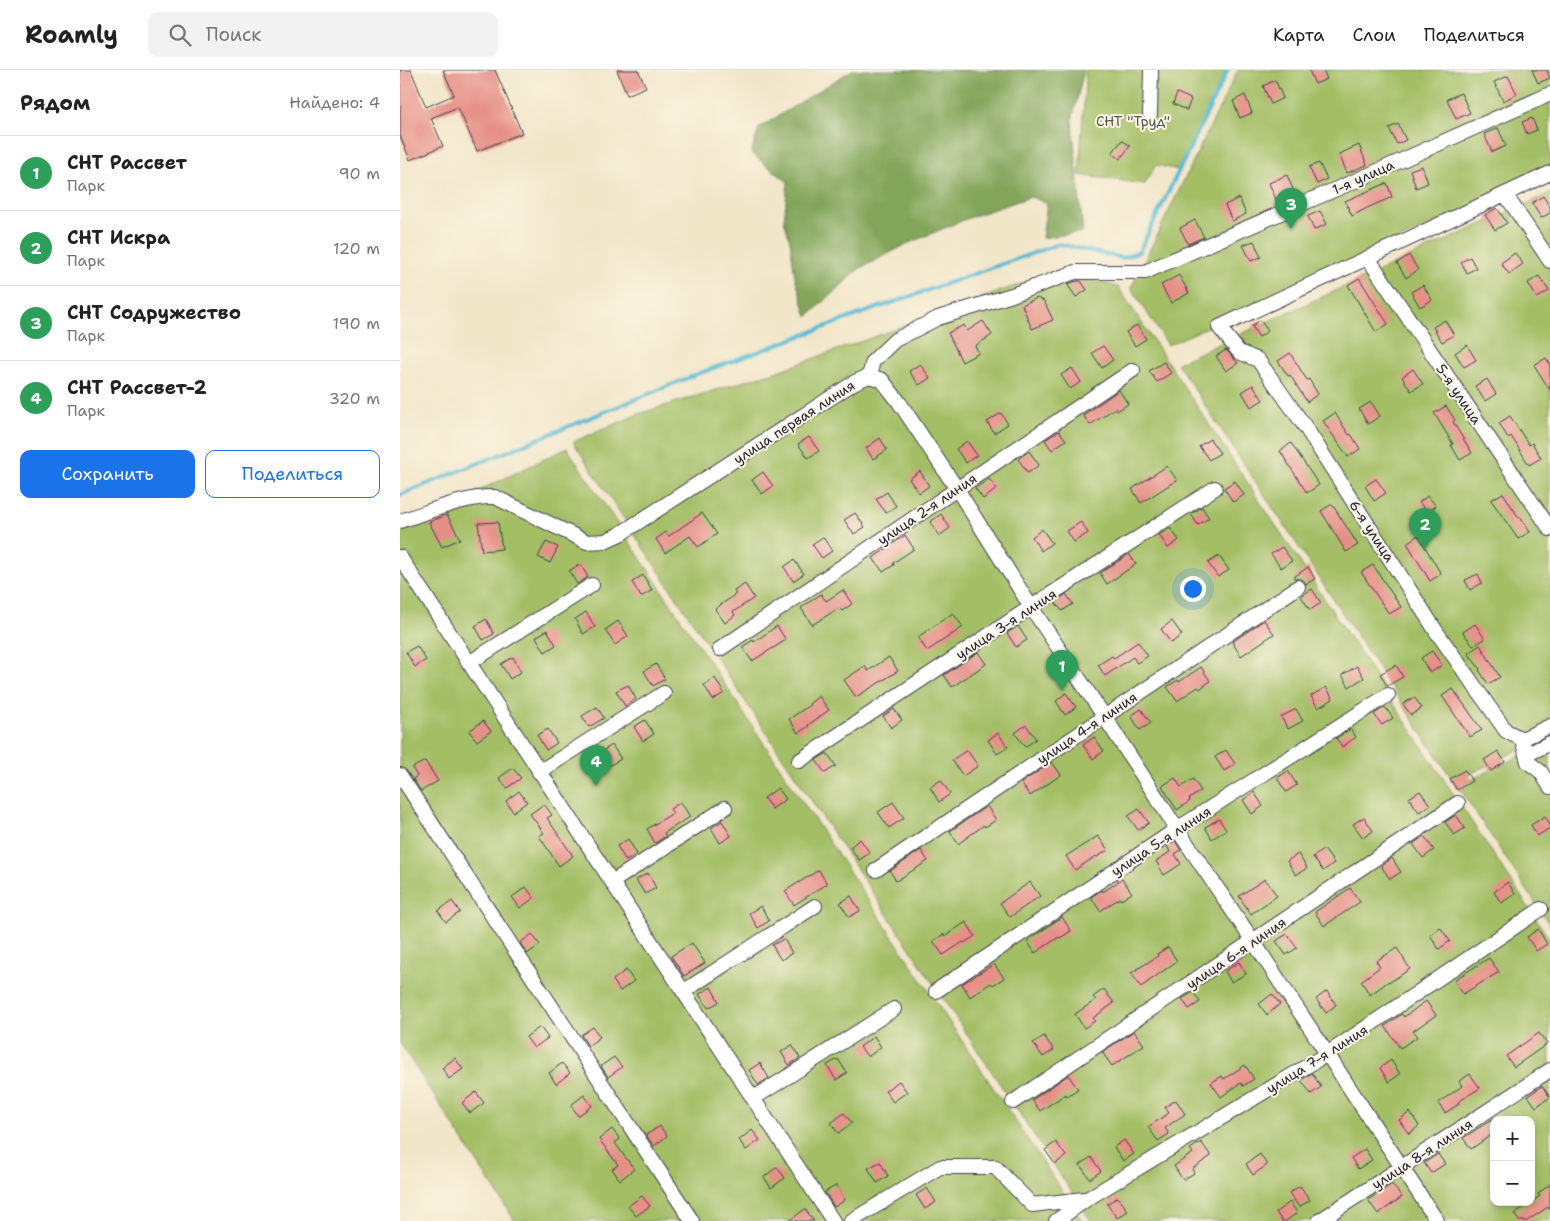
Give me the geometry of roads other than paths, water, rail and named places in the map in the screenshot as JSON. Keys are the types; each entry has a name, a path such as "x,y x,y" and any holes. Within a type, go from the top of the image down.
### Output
{"street":[{"path":"1150,114 1151,70"},
{"name":"1-я улица","path":"1075,272 1145,272 1550,94"},
{"path":"1368,258 1550,173"},
{"path":"1505,194 1550,261"},
{"name":"6-я улица","path":"1368,258 1219,328 1239,352 1258,360 1306,428 1436,631 1506,731 1522,739"},
{"name":"5-я улица","path":"1368,258 1550,529"},
{"name":"улица первая линия","path":"400,522 468,500 495,497 587,542 605,541 620,534 855,382 869,376 873,361 895,340 938,318 1012,295 1075,272"},
{"name":"улица 2-я линия","path":"720,649 1133,370"},
{"path":"869,376 882,380 900,402 1031,607 1437,1221"},
{"name":"улица 3-я линия","path":"799,761 1215,488"},
{"path":"400,557 833,1221"},
{"path":"469,664 592,585"},
{"name":"улица 4-я линия","path":"876,870 1298,587"},
{"path":"540,772 664,693"},
{"name":"улица 5-я линия","path":"936,991 1177,829 1388,695"},
{"path":"1550,726 1522,739 1528,762 1541,772 1550,787"},
{"path":"1526,755 1550,743"},
{"path":"400,775 692,1221"},
{"name":"улица 6-я линия","path":"1013,1102 1458,803"},
{"path":"612,882 725,808"},
{"path":"684,991 815,906"},
{"name":"улица 7-я линия","path":"1056,1221 1087,1199 1327,1054 1541,909"},
{"path":"754,1098 894,1009"},
{"name":"улица 8-я линия","path":"1319,1221 1550,1070"},
{"path":"851,1221 940,1167 995,1167 1032,1205 1087,1199"}],"waterway":[{"path":"400,495 700,373 1059,244 1122,258 1139,252 1228,70"}],"place":[{"name":"СНТ Содружество","path":"1291,229"},
{"name":"СНТ Искра","path":"1425,549"},
{"name":"СНТ Рассвет","path":"1062,691"},
{"name":"СНТ Рассвет-2","path":"596,786"}],"park label":[{"name":"СНТ \"Труд\"","path":"1133,121"}]}
